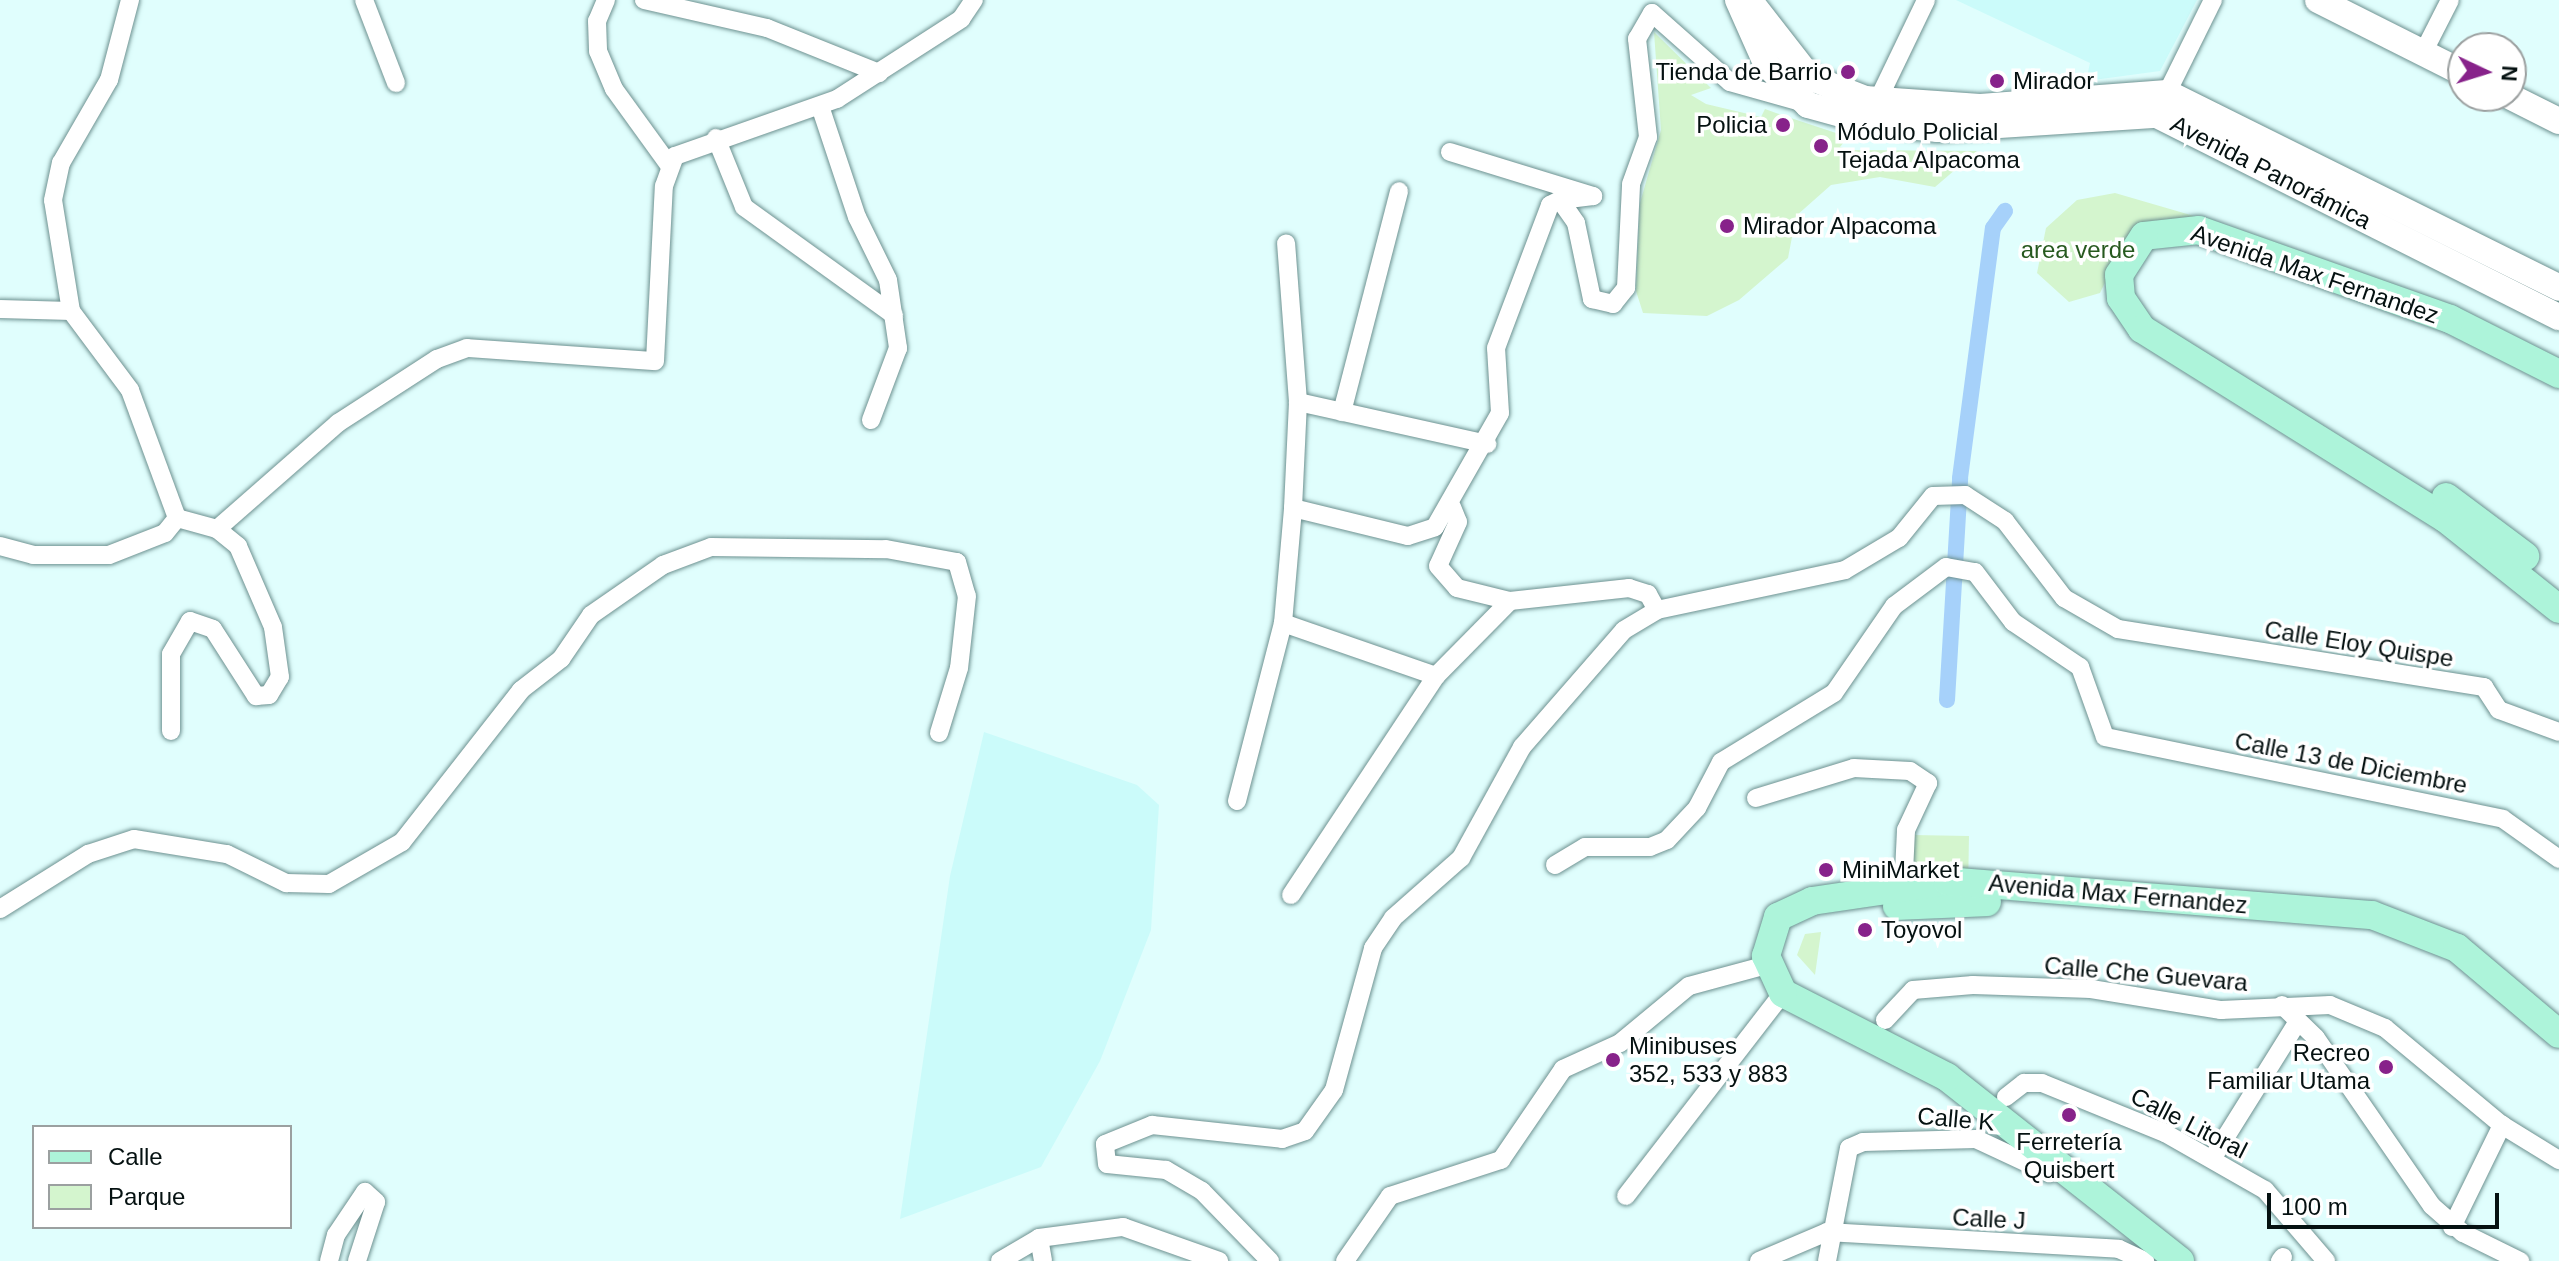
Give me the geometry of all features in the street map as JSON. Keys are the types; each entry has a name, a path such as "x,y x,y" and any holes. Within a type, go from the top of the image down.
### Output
{"main road":[{"name":"Avenida Panorámica","path":"1738,0 1767,65 1814,93 1873,112 1980,130 2162,104 2559,288"},
{"path":"1749,0 1814,93"},
{"path":"2318,0 2447,65"},
{"name":"Avenida Panorámica","path":"2162,104 2559,315"},
{"path":"2527,105 2559,121"},
{"name":"Avenida Max Fernandez","path":"2559,374 2473,338 2193,249 2149,254 2136,278 2146,309 2225,372 2559,585"},
{"name":"Avenida Max Fernandez","path":"2473,338 2559,394"},
{"name":"Avenida Max Fernandez","path":"2501,548 2559,609"},
{"name":"Avenida Max Fernandez","path":"1776,963 1769,933 1785,911 1991,883 2372,915 2408,932 2457,948 2559,1034"},
{"name":"Avenida Max Fernandez","path":"2408,932 2559,1056"},
{"path":"1776,963 1783,993 1880,1028"},
{"path":"1776,963 1798,980 2000,1104 2064,1154 2183,1237 2201,1261"},
{"path":"2064,1154 2180,1261"}],"street":[{"path":"130,0 109,80 54,183 71,311 130,390 177,518"},
{"path":"364,0 396,83"},
{"path":"217,529 338,423 437,359 467,348 655,361 669,165 614,89 598,51 597,21 606,0"},
{"path":"644,0 767,28 879,73"},
{"path":"669,165 716,138 820,106 879,73 961,19 974,0"},
{"path":"1873,112 1926,0"},
{"path":"2162,104 2213,0"},
{"path":"2423,53 2450,0"},
{"path":"1560,200 1576,223 1592,299 1613,304 1626,288 1631,184 1648,137 1637,39 1652,13 1730,82 1814,93"},
{"path":"820,106 857,217 888,280 894,315 898,348 871,420"},
{"path":"716,138 744,207 894,315"},
{"path":"1293,508 1408,536 1435,527 1452,507 1487,444 1500,413 1496,348 1550,205 1560,200 1593,196 1450,152"},
{"path":"1342,412 1399,191"},
{"path":"1237,801 1283,623 1298,402 1286,243"},
{"path":"0,309 71,311"},
{"path":"1298,402 1487,444"},
{"name":"Calle Eloy Quispe","path":"1657,610 1845,570 1874,557 1933,496 1965,495 2005,521 2064,598 2137,634 2484,687 2499,710 2559,732"},
{"path":"1270,1261 1202,1191 1166,1170 1107,1164 1105,1144 1152,1125 1282,1139 1305,1131 1334,1090 1373,948 1393,918 1461,858 1522,747 1624,630 1657,610 1648,594 1629,588 1510,601 1443,579 1438,566 1458,522 1452,507"},
{"path":"171,731 171,654 190,621 213,629 256,696 269,695 280,677 258,583 238,546 217,529 177,518"},
{"path":"0,546 33,555 109,555 165,533 177,518"},
{"path":"0,909 88,854 134,839 227,854 286,883 329,884 402,842 521,690 561,659 591,615 663,565 711,547 886,549 957,562 967,596 959,668 939,733"},
{"name":"Calle 13 de Diciembre","path":"1555,865 1585,847 1650,847 1667,840 1697,808 1721,762 1834,693 1894,606 1955,567 1987,584 2013,622 2080,667 2105,737 2121,744 2503,819 2559,859"},
{"path":"1291,895 1436,676 1510,601"},
{"path":"1283,623 1436,676"},
{"path":"1756,798 1854,768 1910,771 1928,783 1906,830 1903,896"},
{"path":"1345,1261 1390,1196 1406,1189 1488,1169 1512,1148 1563,1069 1620,1043 1689,986 1776,963"},
{"name":"Calle Che Guevara","path":"1880,1028 1913,990 1973,985 2091,989 2221,1010 2330,1005 2385,1028 2502,1125 2559,1160"},
{"path":"1626,1196 1783,993"},
{"path":"2282,1005 2452,1227 2520,1261"},
{"path":"2212,1159 2297,1023"},
{"name":"Calle Litoral","path":"2000,1104 2024,1083 2042,1083 2212,1159 2265,1190 2326,1261"},
{"path":"2452,1227 2502,1125"},
{"name":"Calle K","path":"1827,1232 1849,1148 1881,1137 1995,1143 2049,1173 2057,1172 2064,1154"},
{"path":"329,1261 336,1235 365,1192 376,1202 357,1261"},
{"path":"1000,1261 1039,1238 1123,1227 1219,1261"},
{"path":"1759,1261 1827,1232 1827,1261"},
{"name":"Calle J","path":"1827,1232 2119,1249 2145,1261"},
{"path":"1039,1238 1043,1261"}],"shaded area":[{"path":"1956,0 2197,0 2160,71 2086,81 2090,63"},
{"path":"984,732 1137,785 1159,805 1151,930 1100,1061 1041,1167 900,1219 950,876"}],"green space":[{"path":"1654,32 1711,88 1691,95 1706,104 1761,117 1765,109 1848,137 1840,147 1850,150 1977,151 1935,187 1880,177 1831,185 1796,216 1788,258 1739,300 1707,316 1643,313 1636,291 1640,203 1661,130"},
{"name":"area verde","path":"2115,193 2194,216 2186,228 2112,268 2100,293 2069,302 2037,273 2046,228 2077,200"},
{"path":"1913,835 1969,836 1968,870 1912,869"},
{"path":"1821,932 1815,975 1797,955 1805,934"}],"waterway":[{"path":"1947,700 1960,478 1993,228 2005,211"}],"place":[{"name":"Tienda de Barrio","path":"1848,72"},
{"name":"Mirador","path":"1997,81"},
{"name":"Policia","path":"1783,125"},
{"name":"Módulo Policial Tejada Alpacoma","path":"1821,146"},
{"name":"Mirador Alpacoma","path":"1727,226"},
{"name":"MiniMarket","path":"1826,870"},
{"name":"Toyovol","path":"1865,930"},
{"name":"Minibuses 352, 533 y 883","path":"1613,1060"},
{"name":"Recreo Familiar Utama","path":"2386,1067"},
{"name":"Ferretería Quisbert","path":"2069,1115"}]}
